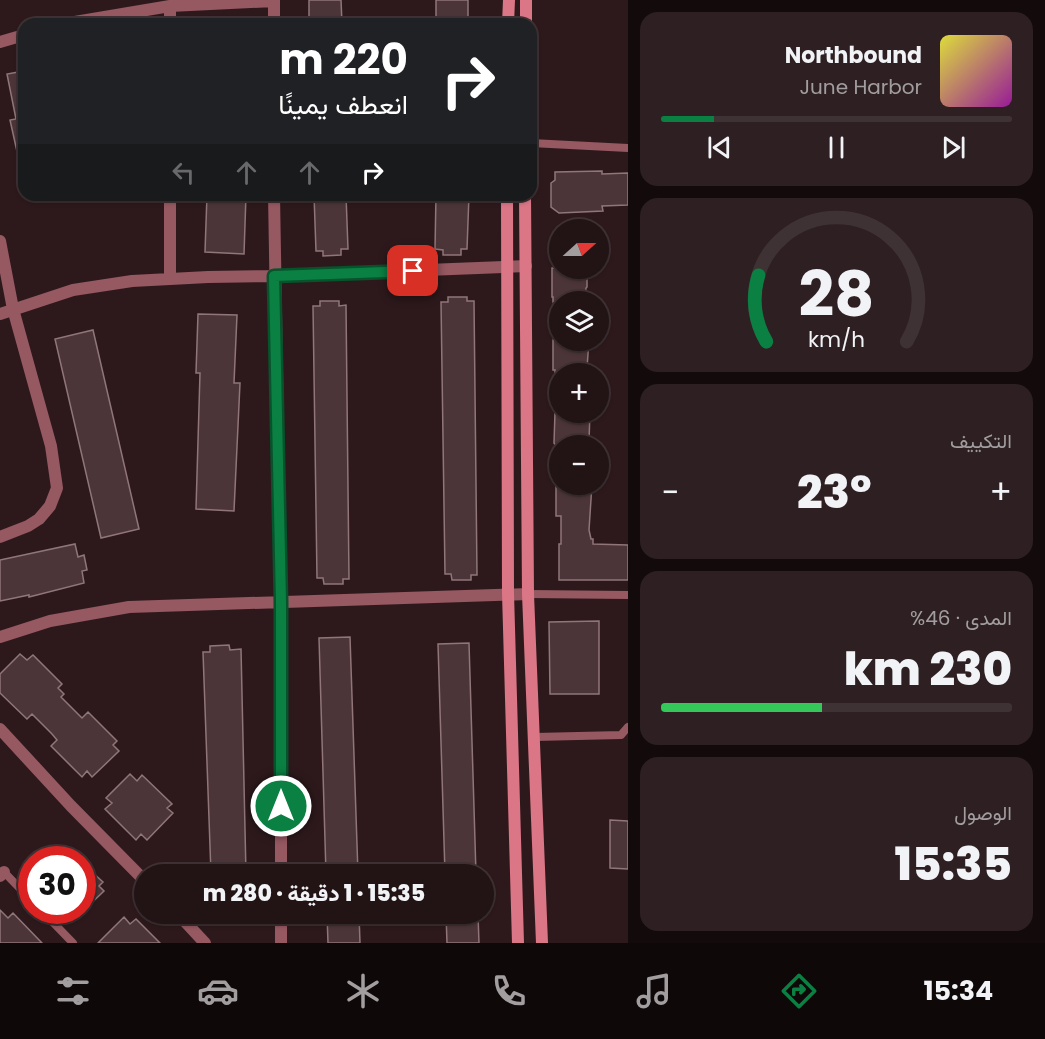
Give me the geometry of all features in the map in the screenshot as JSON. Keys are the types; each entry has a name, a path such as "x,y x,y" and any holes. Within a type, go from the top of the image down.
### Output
{"main road":[{"path":"508,0 508,18"},
{"path":"526,0 526,18"},
{"path":"507,201 508,593 518,943"},
{"path":"525,201 528,594 542,943"}],"street":[{"path":"99,18 171,6 274,1 274,18"},
{"path":"170,18 171,6"},
{"path":"0,42 18,37"},
{"path":"170,201 170,279"},
{"path":"274,201 281,602 281,864"},
{"path":"0,241 13,309 51,446 57,488 50,506 39,519 0,537"},
{"path":"0,314 73,290 132,281 526,266"},
{"path":"0,637 50,621 129,607 528,594"},
{"path":"0,729 71,806 134,869"},
{"path":"187,924 205,943"},
{"path":"281,924 281,943"}],"lane":[{"path":"537,143 628,148"},
{"path":"528,594 628,595"},
{"path":"535,736 621,735 628,727"},
{"path":"2,874 18,888"},
{"path":"53,924 69,942"}],"building":[{"path":"309,0 341,0 342,18 309,18"},
{"path":"436,0 468,0 468,18 436,18"},
{"path":"18,72 18,156 10,120 16,119 7,74"},
{"path":"602,171 602,174 628,173 628,205 602,206 603,211 559,213 551,207 551,183 555,180 555,172"},
{"path":"207,201 246,201 244,254 205,252"},
{"path":"314,201 346,201 348,249 341,249 341,255 323,256 323,251 316,251"},
{"path":"436,201 469,201 467,249 461,249 461,255 443,255 443,250 435,249"},
{"path":"552,279 587,279 586,291 552,291"},
{"path":"448,297 467,297 467,301 474,301 477,575 471,575 471,580 452,580 451,574 445,574 441,302 448,302"},
{"path":"320,301 339,301 339,306 346,305 349,579 343,579 343,584 324,584 323,578 317,578 313,306 320,306"},
{"path":"198,314 237,315 234,383 240,383 234,511 196,509 200,373 196,373"},
{"path":"93,330 139,529 101,538 55,339"},
{"path":"553,351 588,351 587,363 553,363"},
{"path":"555,423 590,423 589,435 554,435"},
{"path":"556,495 591,495 589,530 593,544 628,545 628,580 559,580 561,516 556,516"},
{"path":"75,544 78,557 84,555 87,570 82,571 84,583 29,597 29,595 0,601 0,560"},
{"path":"599,621 599,694 550,694 549,622"},
{"path":"350,637 358,864 326,864 319,638"},
{"path":"469,643 476,864 445,864 438,644"},
{"path":"229,645 230,650 241,649 246,864 211,864 203,652 210,652 210,646"},
{"path":"20,654 27,660 33,655 62,684 58,688 64,694 61,697 82,718 88,712 117,741 113,745 119,751 92,777 87,771 82,777 51,746 57,740 52,734 32,714 27,719 0,693 0,674"},
{"path":"130,774 137,781 142,775 172,804 167,808 173,813 147,840 141,834 136,840 105,809 112,803 106,798"},
{"path":"610,820 628,821 628,869 610,868"},
{"path":"96,876 103,882 99,886 104,891 96,899"},
{"path":"0,910 8,918 13,913 18,918 18,924 24,924 42,943 0,943"},
{"path":"124,917 130,924 134,921 134,924 141,924 160,943 98,943"},
{"path":"327,924 359,924 360,943 328,943"},
{"path":"446,924 478,924 479,943 447,943"}],"route":[{"path":"281,806 281,602 274,276 413,271"}]}
